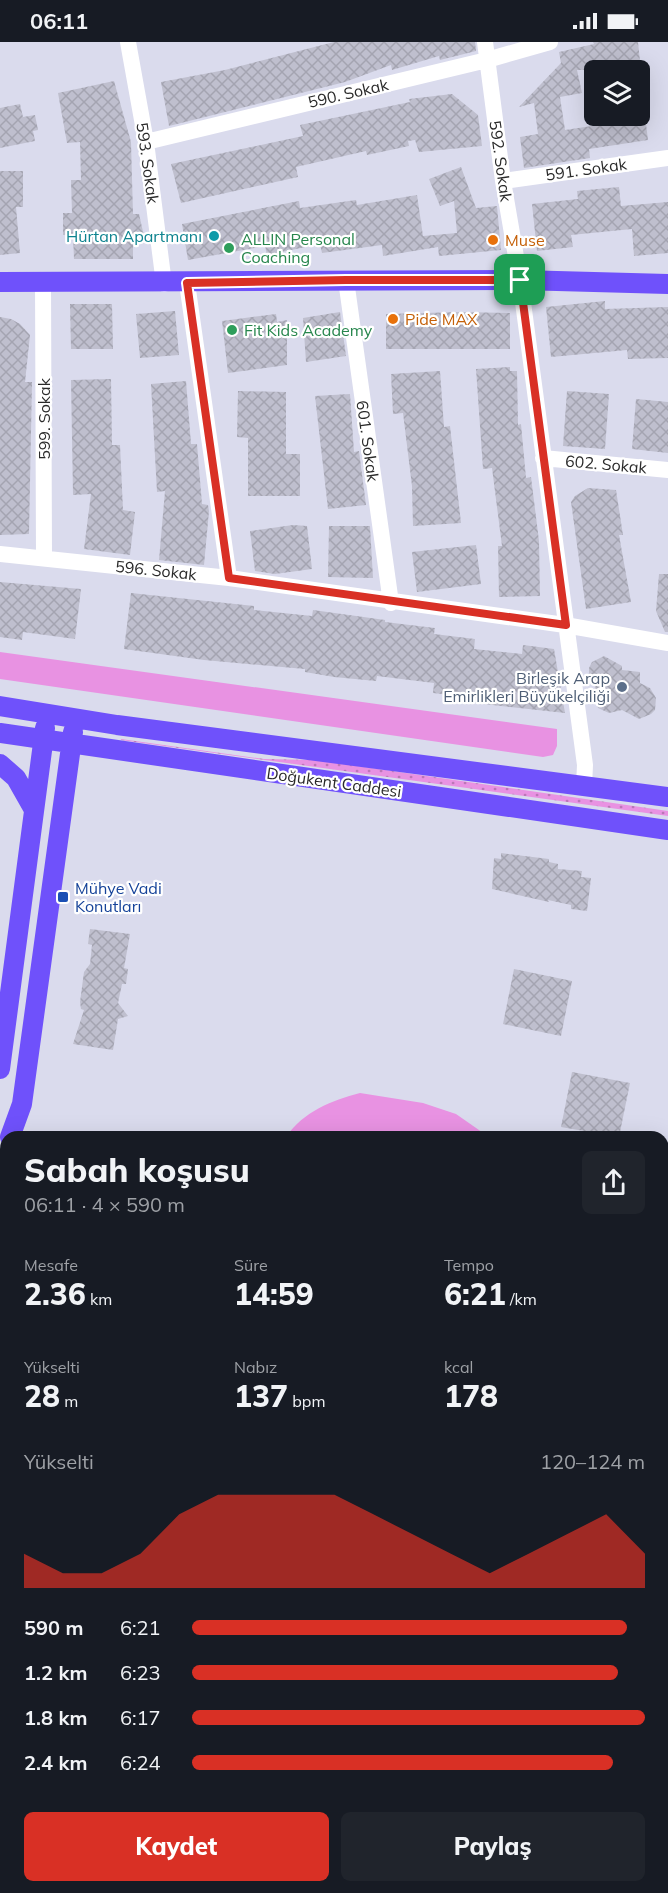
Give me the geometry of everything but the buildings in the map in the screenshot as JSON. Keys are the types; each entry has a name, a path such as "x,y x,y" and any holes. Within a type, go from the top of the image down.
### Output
{"main road":[{"path":"0,282 43,280 164,284 346,280 520,280 668,284"},
{"name":"Doğukent Caddesi","path":"0,706 668,797"},
{"path":"0,1069 47,713"},
{"path":"12,1131 22,1104 74,717"},
{"name":"Doğukent Caddesi","path":"0,733 668,830"},
{"path":"0,764 16,778 33,808"}],"street":[{"name":"593. Sokak","path":"128,42 146,142 164,284"},
{"name":"592. Sokak","path":"485,42 520,280"},
{"name":"590. Sokak","path":"146,142 487,60 550,42"},
{"name":"591. Sokak","path":"504,181 668,158"},
{"name":"599. Sokak","path":"43,280 44,557"},
{"name":"601. Sokak","path":"346,280 390,603"},
{"name":"602. Sokak","path":"520,280 585,765 584,786"},
{"path":"187,283 229,578"},
{"name":"602. Sokak","path":"543,458 668,470"},
{"name":"596. Sokak","path":"0,554 229,578 390,603 566,625 668,643"}],"green space":[{"path":"0,652 557,729 557,746 553,755 543,757 0,679"},
{"path":"121,740 264,759 316,760 668,811 668,816"},
{"path":"360,1093 423,1103 456,1114 480,1131 291,1131 301,1120 319,1108"}],"place":[{"name":"Hürtan Apartmanı","path":"214,236"},
{"name":"Muse","path":"493,240"},
{"name":"ALLIN Personal Coaching","path":"229,248"},
{"name":"Pide MAX","path":"393,319"},
{"name":"Fit Kids Academy","path":"232,330"},
{"name":"Birleşik Arap Emirlikleri Büyükelçiliği","path":"622,687"},
{"name":"Mühye Vadi Konutları","path":"63,897"}],"route":[{"path":"520,280 566,625 390,603 229,578 187,283 520,280"}]}
